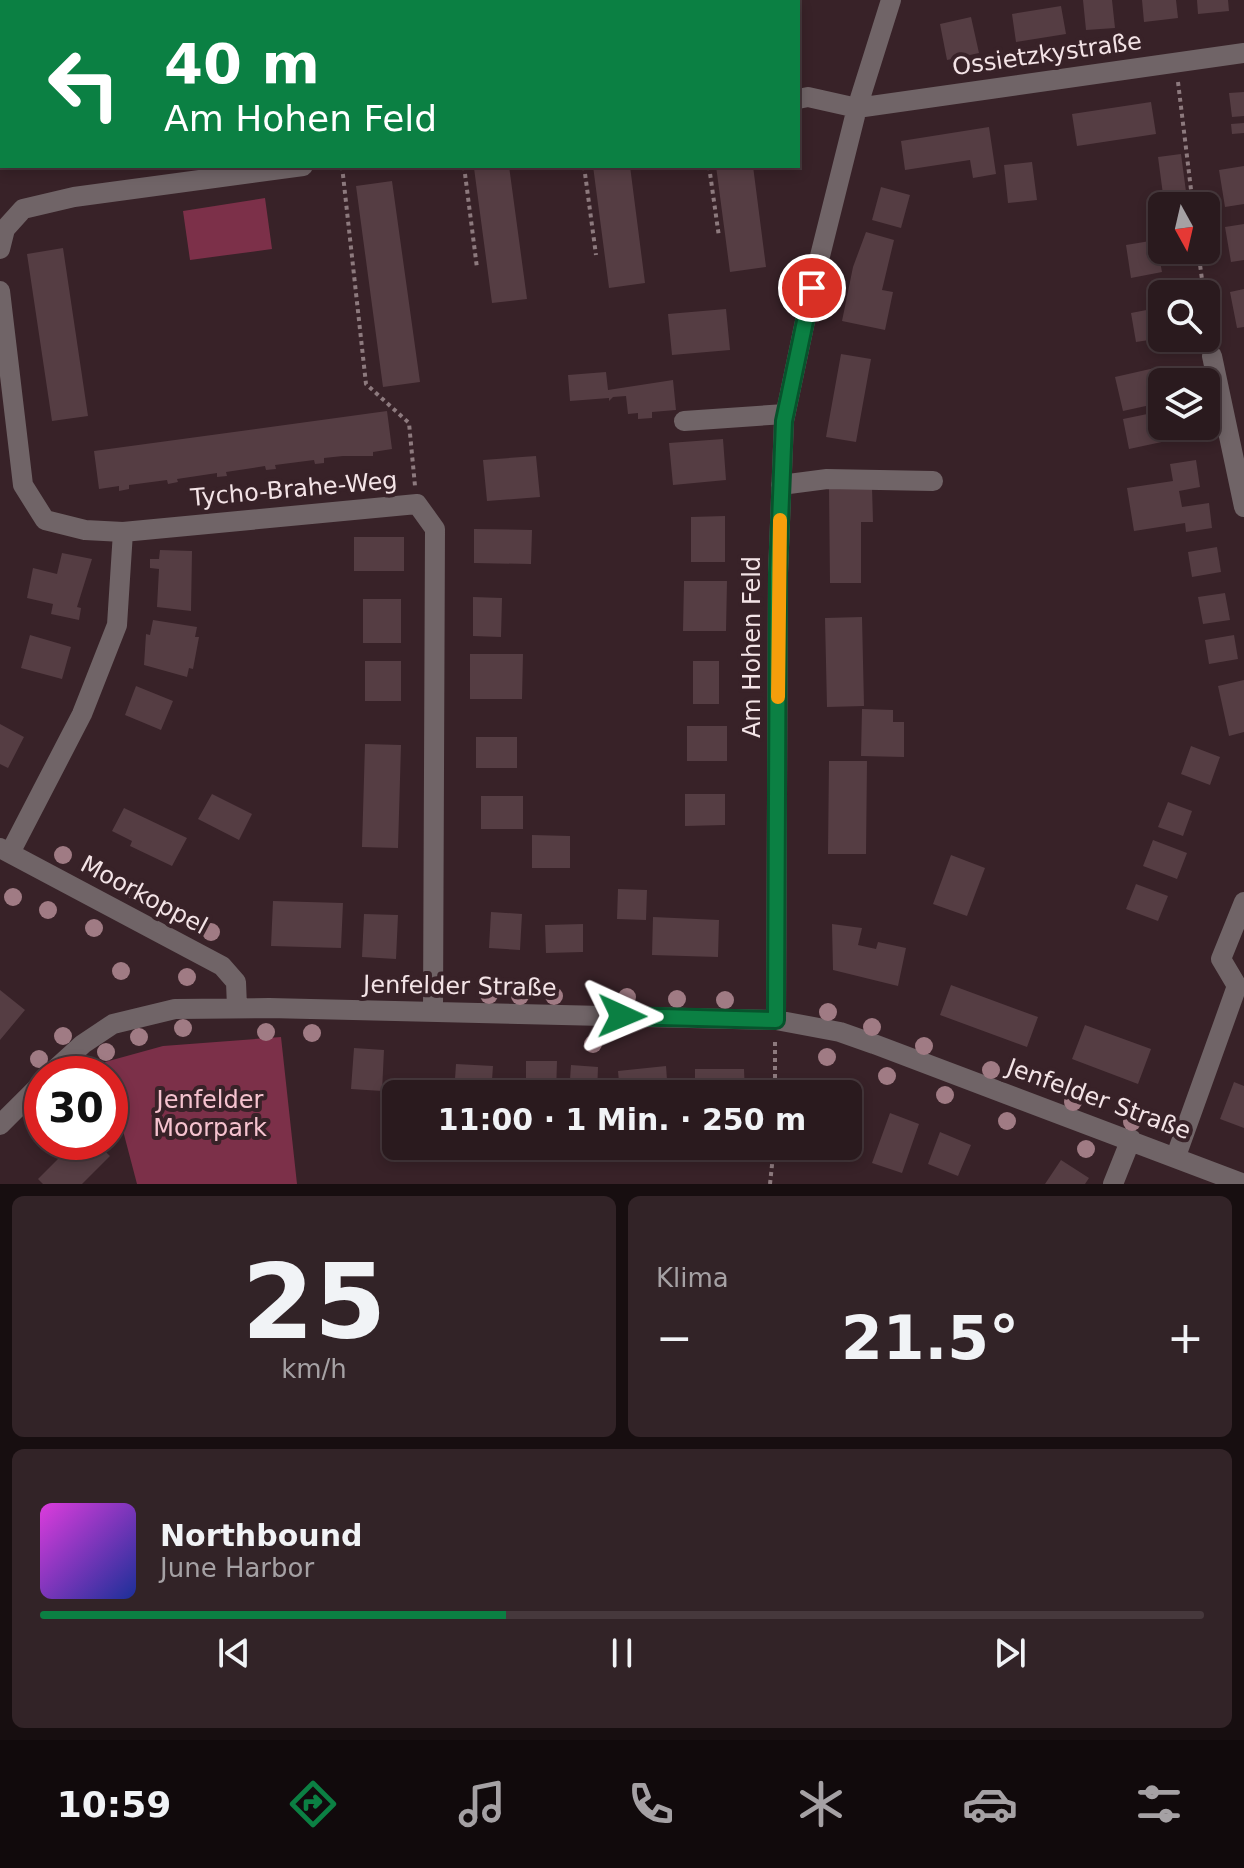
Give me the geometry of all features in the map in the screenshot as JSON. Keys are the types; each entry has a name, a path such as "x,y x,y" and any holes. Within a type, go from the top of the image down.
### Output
{"street":[{"name":"Am Hohen Feld","path":"776,1020 781,485 785,414 857,108 891,0"},
{"name":"Ossietzkystraße","path":"857,108 1244,53"},
{"path":"800,99 808,97 857,108"},
{"path":"0,249 5,229 23,209 74,197 288,168"},
{"name":"Tycho-Brahe-Weg","path":"0,291 23,485 45,520 85,530 123,532 417,504 435,529 433,1011"},
{"path":"1212,356 1239,462 1244,507"},
{"path":"684,421 785,414"},
{"path":"781,485 827,479 933,481"},
{"path":"3,853 82,714 117,625 123,532"},
{"name":"Moorkoppel","path":"3,853 222,966 236,982 237,1007"},
{"path":"1176,1156 1237,986 1221,959 1244,902"},
{"name":"Jenfelder Straße","path":"71,1056 90,1039 126,1019 175,1009 237,1007 776,1020 840,1032 1244,1184"},
{"path":"0,1125 24,1101"},
{"path":"1113,1184 1131,1139"}],"path":[{"path":"1175,63 1191,192"},
{"path":"342,168 366,384 409,423 417,504"},
{"path":"464,168 477,268"},
{"path":"584,168 596,255"},
{"path":"709,168 719,237"},
{"path":"775,1080 776,1020"},
{"path":"770,1184 773,1160"}],"green space":[{"path":"265,198 272,249 190,260 183,211"},
{"name":"Jenfelder Moorpark","path":"281,1037 297,1184 137,1184 128,1150 127,1056 163,1046"}],"building":[{"path":"1083,0 1112,0 1115,28 1086,30"},
{"path":"1142,0 1176,0 1178,18 1144,22"},
{"path":"1197,0 1228,0 1229,11 1198,14"},
{"path":"1061,6 1066,34 1016,42 1012,14"},
{"path":"971,17 979,53 947,60 940,24"},
{"path":"1244,92 1244,116 1232,117 1229,93"},
{"path":"1151,102 1156,134 1077,146 1072,114"},
{"path":"1244,123 1244,133 1232,134 1231,124"},
{"path":"989,127 996,174 973,178 970,160 905,170 901,141"},
{"path":"1181,154 1186,192 1163,192 1158,157"},
{"path":"1032,162 1037,200 1008,203 1004,165"},
{"path":"1244,166 1244,204 1225,207 1219,170"},
{"path":"474,168 509,168 527,299 492,303"},
{"path":"593,168 630,168 645,283 609,288"},
{"path":"716,168 753,168 766,267 730,272"},
{"path":"392,181 420,382 383,387 356,186"},
{"path":"881,187 910,195 901,228 872,220"},
{"path":"1244,224 1244,260 1231,262 1225,227"},
{"path":"866,232 894,240 882,290 893,292 885,330 842,321 853,267"},
{"path":"1148,241 1148,264 1160,264 1162,272 1131,278 1126,245"},
{"path":"63,248 88,416 52,421 27,254"},
{"path":"1244,289 1244,327 1237,328 1230,292"},
{"path":"726,309 730,350 672,355 668,314"},
{"path":"1148,310 1148,340 1136,342 1131,313"},
{"path":"841,354 871,359 856,442 826,437"},
{"path":"1148,370 1148,406 1123,411 1115,377"},
{"path":"606,372 608,390 673,380 676,410 652,412 652,418 638,419 638,413 628,414 626,396 613,397 609,401 609,398 570,401 568,375"},
{"path":"387,411 392,449 373,452 373,456 324,458 324,463 315,464 314,460 275,465 276,469 266,470 265,466 226,472 227,476 217,477 217,473 177,479 178,482 168,484 167,480 129,485 129,489 119,491 119,486 99,489 94,451"},
{"path":"1148,414 1148,440 1171,440 1129,449 1123,419"},
{"path":"723,439 726,480 673,485 669,443"},
{"path":"536,456 540,497 487,501 483,460"},
{"path":"1196,460 1200,487 1179,491 1182,507 1209,503 1212,528 1186,532 1185,523 1134,531 1127,488 1173,481 1170,464"},
{"path":"829,487 872,487 873,522 861,522 861,583 830,583"},
{"path":"725,516 725,562 691,562 691,517"},
{"path":"474,529 532,530 531,564 474,563"},
{"path":"354,537 404,537 404,571 354,571"},
{"path":"1217,547 1221,572 1192,577 1188,552"},
{"path":"160,550 192,551 191,611 157,607 159,569 150,568 150,559 159,559"},
{"path":"62,553 92,559 77,607 81,608 79,620 51,614 53,604 27,598 33,568 57,574"},
{"path":"684,581 727,581 726,631 683,631"},
{"path":"1225,593 1230,620 1203,624 1198,597"},
{"path":"473,597 502,598 501,637 473,636"},
{"path":"363,599 401,599 401,643 363,643"},
{"path":"862,617 864,706 827,707 825,618"},
{"path":"153,620 197,627 195,637 199,637 193,669 189,668 187,677 144,665 146,634 150,635"},
{"path":"30,635 71,647 62,679 21,668"},
{"path":"1234,635 1238,659 1209,664 1205,640"},
{"path":"470,654 523,654 522,699 470,699"},
{"path":"365,661 401,661 401,701 365,701"},
{"path":"693,661 719,661 719,704 693,704"},
{"path":"1244,680 1244,732 1229,736 1218,686"},
{"path":"136,686 173,701 161,730 125,715"},
{"path":"862,709 893,710 893,722 904,722 904,757 861,756"},
{"path":"0,724 24,737 8,768 0,764"},
{"path":"687,726 727,726 727,761 687,761"},
{"path":"476,737 517,737 517,768 476,768"},
{"path":"365,744 401,745 398,848 362,847"},
{"path":"1191,746 1220,757 1210,785 1181,774"},
{"path":"829,761 867,761 866,854 828,854"},
{"path":"212,794 252,814 239,840 198,819"},
{"path":"685,794 725,794 725,825 685,826"},
{"path":"481,796 523,796 523,829 481,829"},
{"path":"1168,802 1192,811 1183,836 1158,827"},
{"path":"124,808 187,838 172,866 130,846 132,841 112,831"},
{"path":"532,835 570,836 570,868 532,868"},
{"path":"1153,840 1187,853 1177,879 1143,866"},
{"path":"951,855 985,868 967,916 933,904"},
{"path":"1136,884 1168,896 1158,921 1126,909"},
{"path":"618,889 647,890 646,920 617,919"},
{"path":"273,901 343,903 341,948 271,946"},
{"path":"491,912 522,914 520,950 489,948"},
{"path":"364,914 398,915 396,959 362,957"},
{"path":"653,917 719,920 718,957 652,955"},
{"path":"583,924 583,952 546,953 545,925"},
{"path":"832,924 862,928 858,945 876,949 878,942 906,948 898,986 833,970"},
{"path":"951,985 1038,1017 1027,1047 940,1015"},
{"path":"0,990 25,1010 0,1040"},
{"path":"1085,1025 1151,1049 1138,1084 1072,1059"},
{"path":"354,1048 384,1050 382,1091 351,1089"},
{"path":"526,1061 557,1061 556,1080 526,1080"},
{"path":"456,1064 493,1066 492,1080 455,1080"},
{"path":"571,1065 598,1067 598,1080 570,1080"},
{"path":"666,1066 667,1080 619,1080 618,1071"},
{"path":"695,1069 744,1069 744,1080 695,1080"},
{"path":"1234,1082 1244,1086 1244,1128 1220,1119"},
{"path":"890,1113 919,1124 902,1173 872,1163"},
{"path":"940,1132 971,1145 958,1176 928,1164"},
{"path":"57,1160 106,1160 82,1184 43,1184 38,1179"},
{"path":"1061,1160 1089,1178 1085,1184 1045,1184"}],"slow traffic":[{"path":"778,697 780,520"}],"route":[{"path":"622,1016 776,1020 778,573 784,421 812,288"}]}
